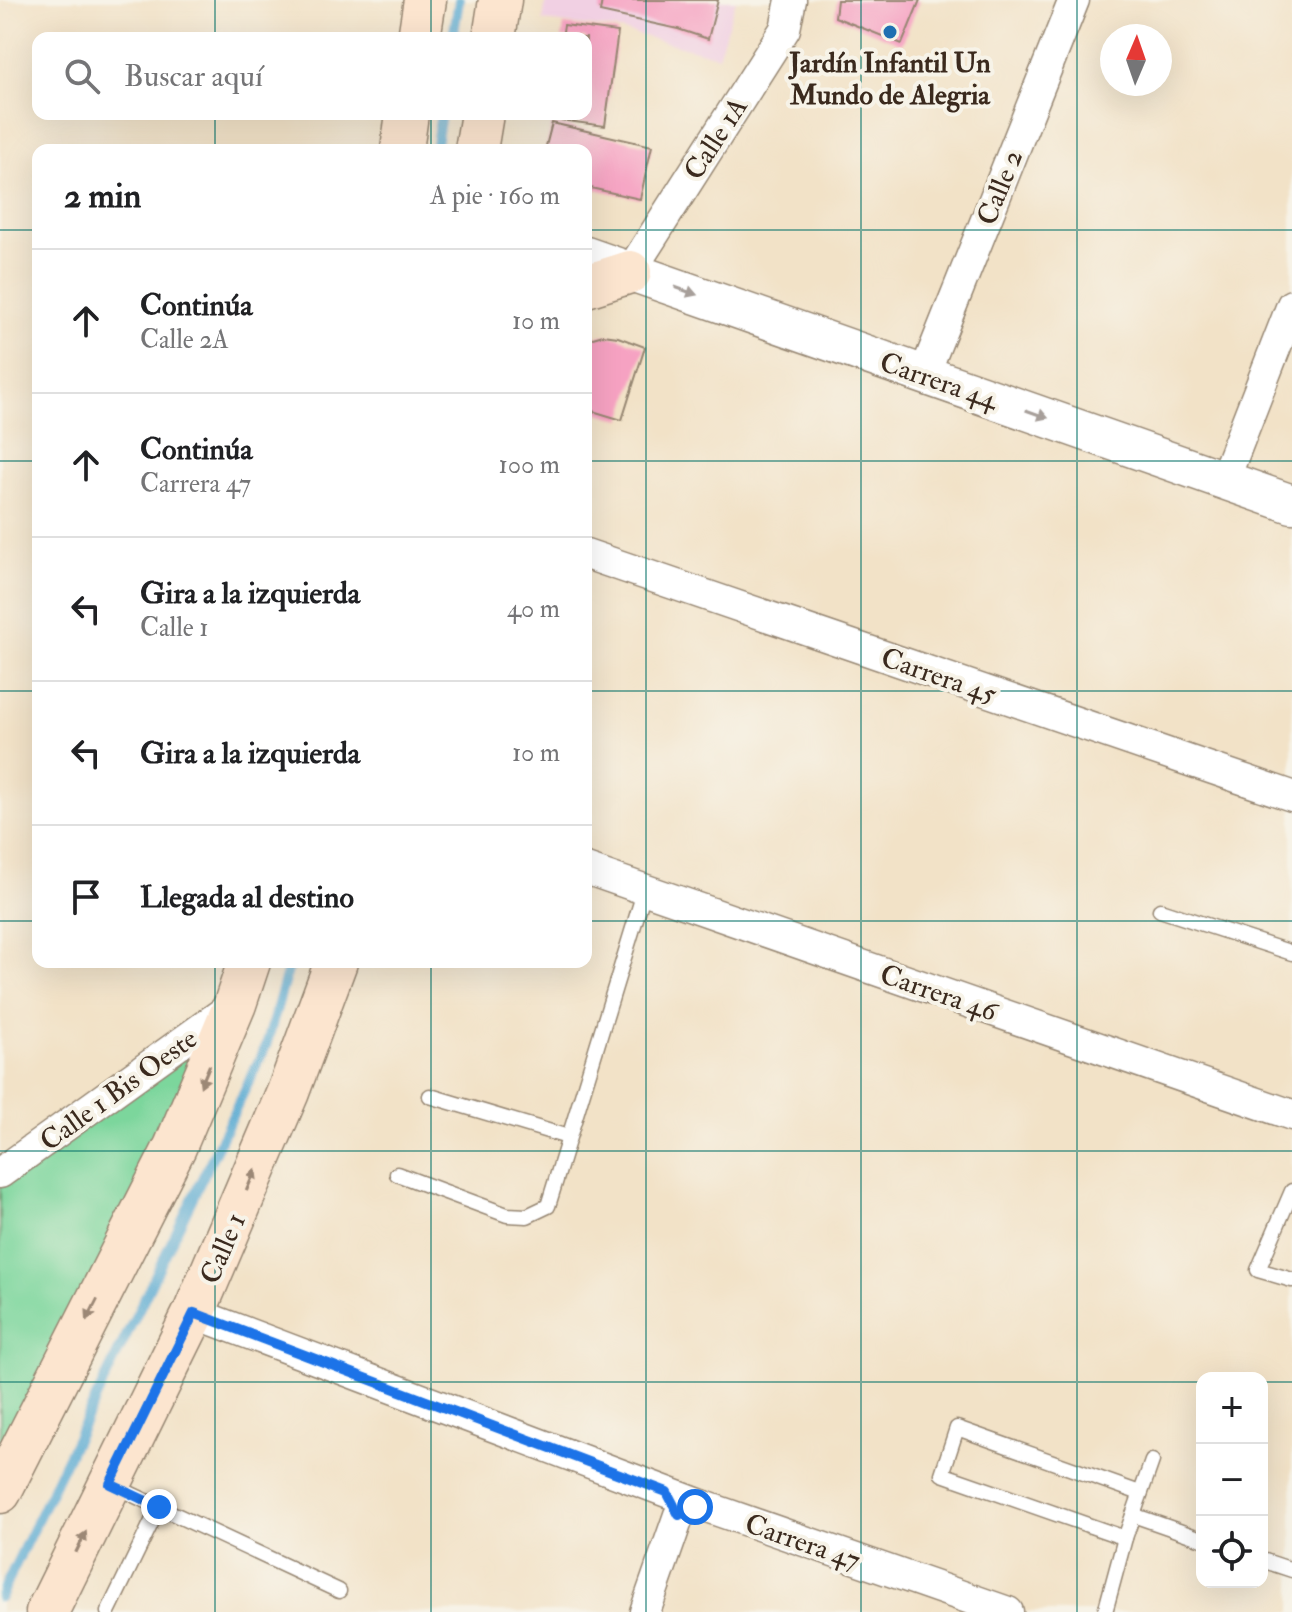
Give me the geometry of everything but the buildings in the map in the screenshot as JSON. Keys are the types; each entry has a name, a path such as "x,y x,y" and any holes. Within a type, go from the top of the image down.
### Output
{"main road":[{"path":"420,32 425,0"},
{"path":"495,32 500,0"},
{"path":"403,144 406,120"},
{"path":"477,144 481,120"},
{"path":"592,284 630,272"},
{"path":"0,1492 175,1147 247,968"},
{"name":"Calle 1","path":"47,1612 194,1313 288,1092 334,968"}],"street":[{"name":"Calle 1A","path":"630,272 785,29 791,0"},
{"name":"Calle 2","path":"924,375 1074,0"},
{"name":"Carrera 44","path":"592,258 1292,504"},
{"path":"1224,480 1292,305"},
{"name":"Carrera 45","path":"592,556 1292,796"},
{"name":"Carrera 46","path":"592,871 1292,1115"},
{"name":"Calle 1 Bis Oeste","path":"0,1173 235,1004"},
{"name":"Carrera 47","path":"194,1313 683,1504 1008,1612"},
{"path":"645,1612 683,1504"}],"lane":[{"path":"397,1174 507,1215 527,1216 548,1206 645,889"},
{"path":"1160,910 1292,953"},
{"path":"430,1096 568,1137"},
{"path":"1292,1191 1258,1270 1292,1280"},
{"path":"1125,1538 942,1474 945,1463 957,1428 1140,1493"},
{"path":"1105,1612 1125,1538 1152,1461"},
{"path":"110,1484 339,1591"},
{"path":"108,1612 159,1507"},
{"path":"1133,1515 1196,1537"},
{"path":"1268,1562 1292,1570"}],"shaded area":[{"path":"546,0 736,0 718,56 620,30 543,21"}],"green space":[{"path":"235,1004 0,1492 0,1173"}],"waterway":[{"path":"454,32 459,0"},
{"path":"436,144 440,120"},
{"path":"0,1597 266,1046 288,968"}],"place":[{"name":"Jardín Infantil Un Mundo de Alegria","path":"890,32"}],"route":[{"path":"159,1507 110,1484 194,1313 667,1492 679,1515 695,1507"}]}
